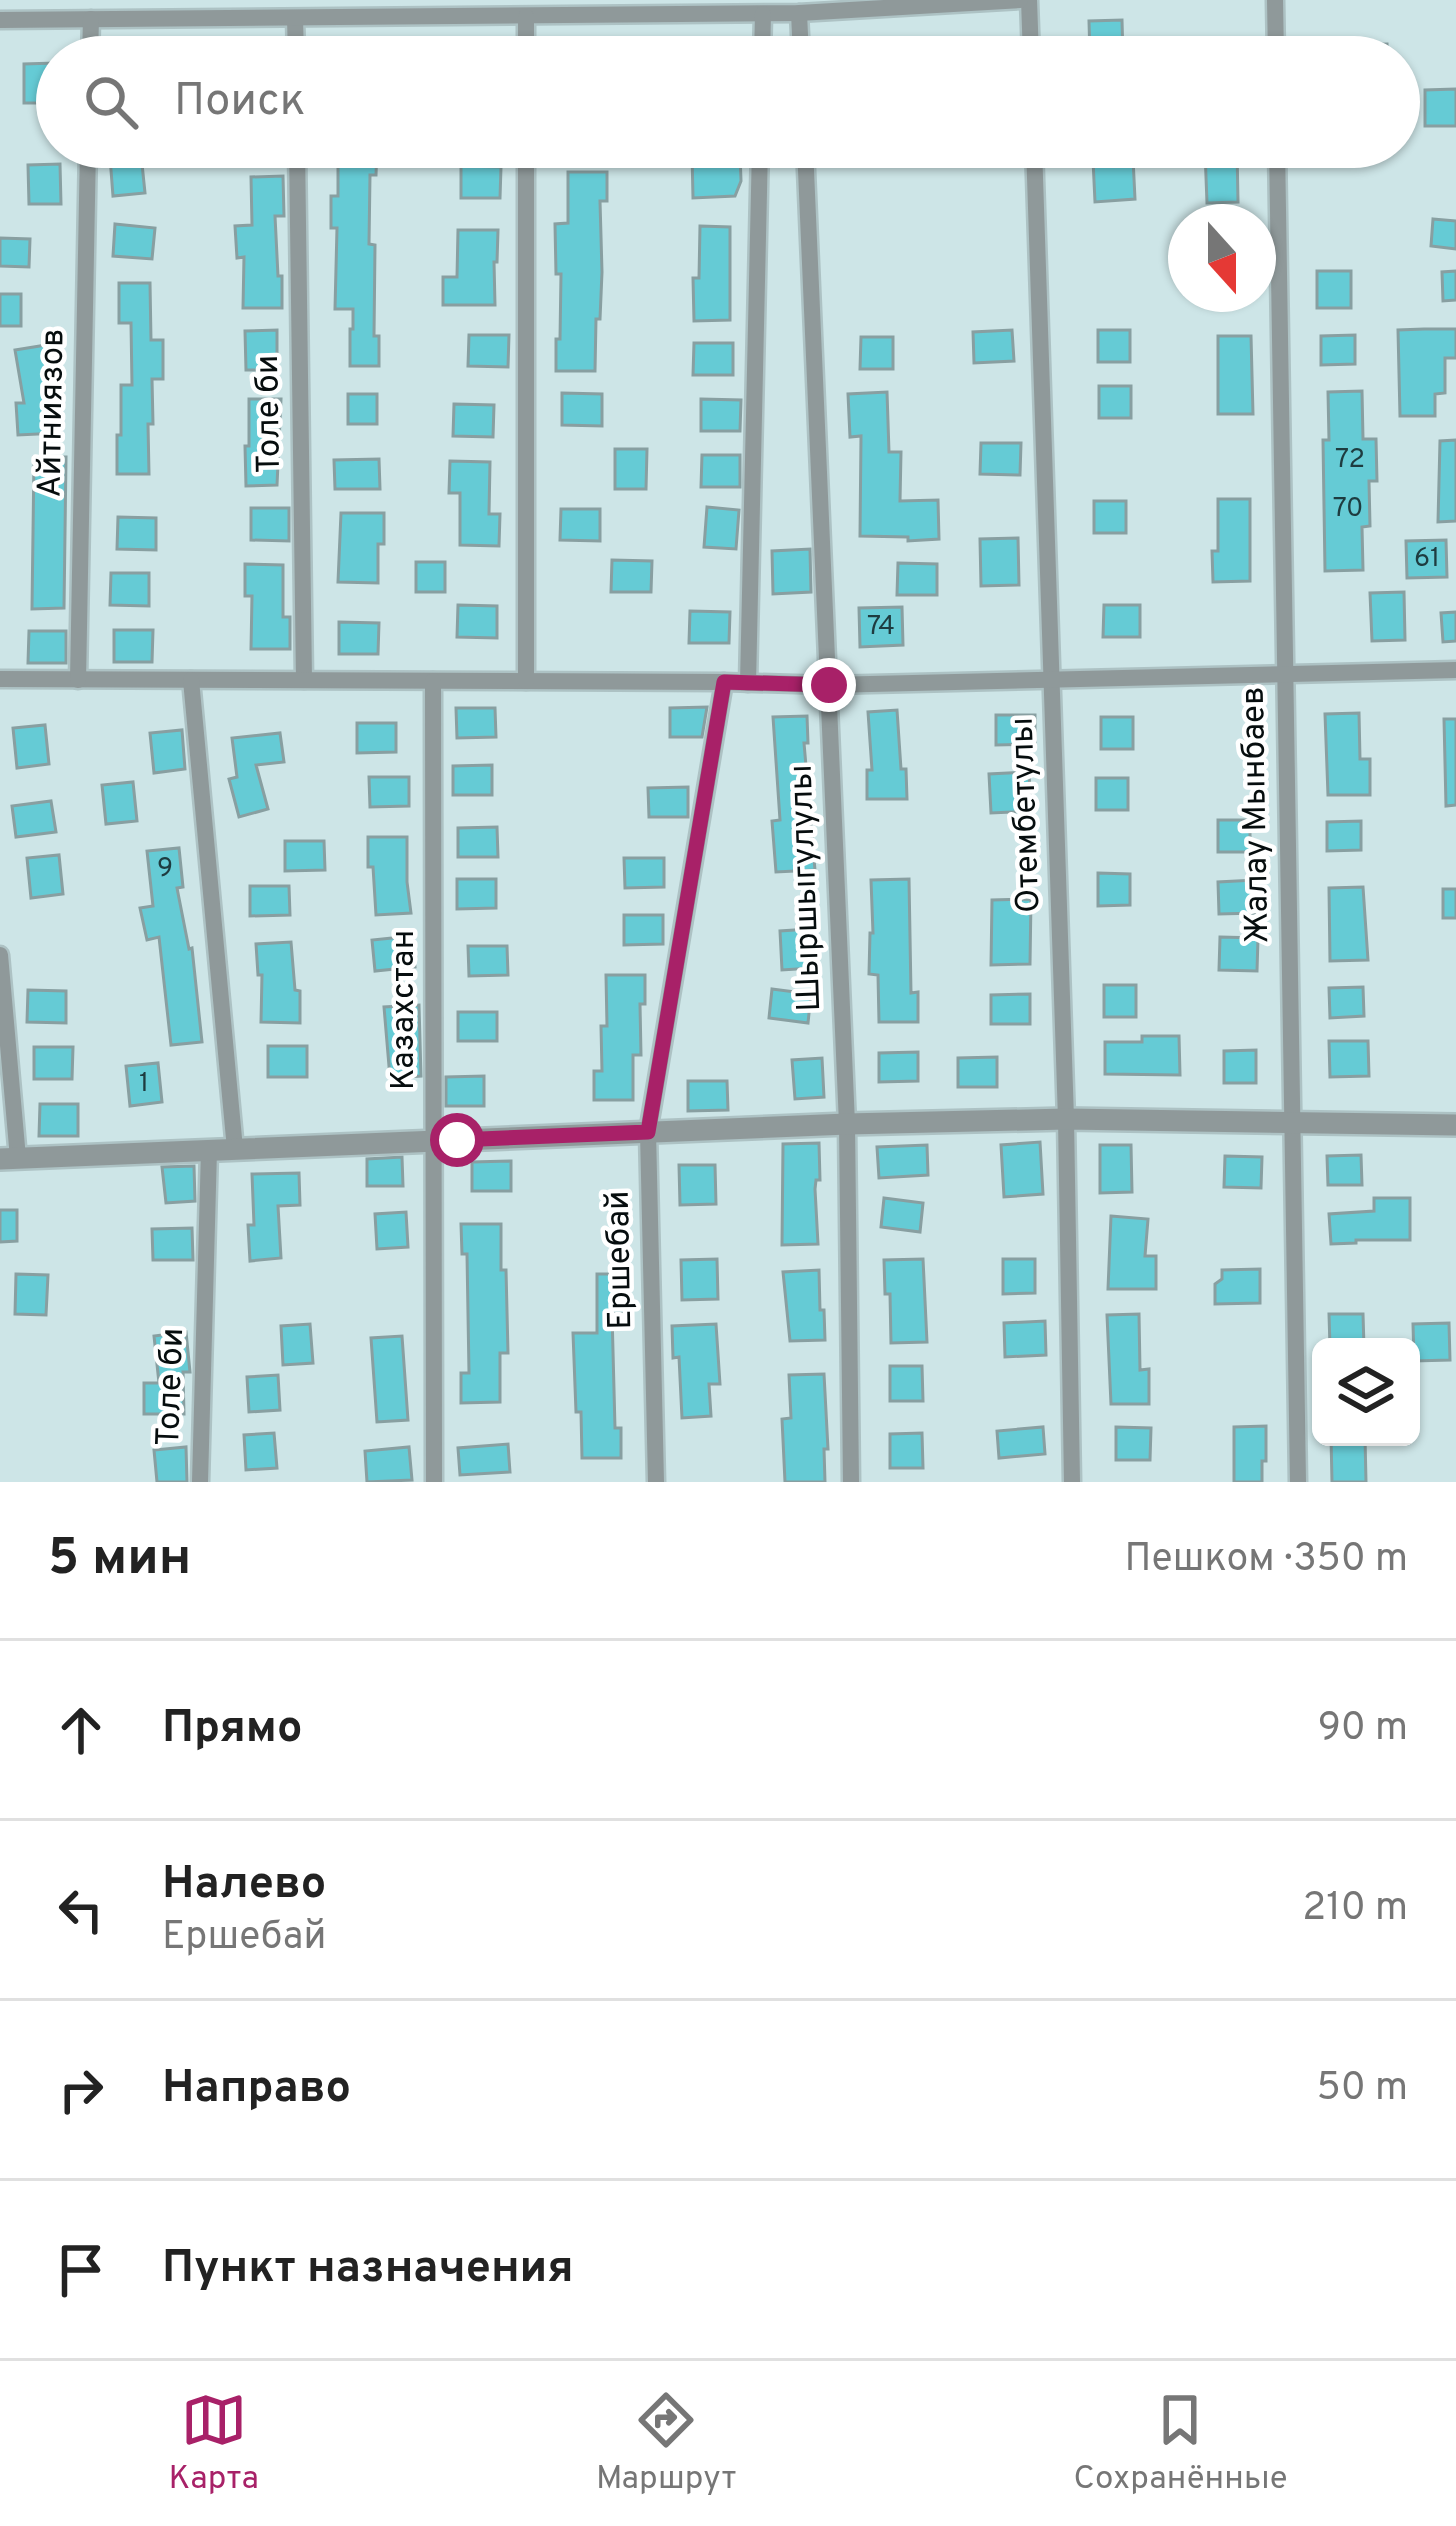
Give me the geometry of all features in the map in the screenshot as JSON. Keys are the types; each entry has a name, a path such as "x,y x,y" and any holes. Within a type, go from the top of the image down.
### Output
{"street":[{"path":"0,20 763,14 1025,0 1029,36"},
{"path":"1275,0 1276,36"},
{"path":"799,13 800,36"},
{"path":"762,36 763,14"},
{"path":"526,17 526,36"},
{"path":"296,18 296,36"},
{"path":"91,19 91,36"},
{"name":"Айтниязов","path":"78,680 88,168"},
{"name":"Толе би","path":"297,168 304,680"},
{"path":"526,168 526,681"},
{"path":"748,683 760,168"},
{"name":"Шыршыгулулы","path":"806,168 847,1124 851,1482"},
{"name":"Отембетулы","path":"1035,168 1066,1119 1072,1482"},
{"name":"Жалау Мынбаев","path":"1277,168 1298,1482"},
{"path":"0,679 829,685 1456,670"},
{"path":"191,680 236,1148"},
{"name":"Казахстан","path":"433,681 434,1482"},
{"name":"Ершебай","path":"656,1482 648,1132 724,682"},
{"path":"0,955 9,1159 847,1124 1066,1119 1456,1125"},
{"name":"Толе би","path":"200,1482 209,1150"}],"building":[{"path":"1122,20 1122,36 1089,36 1089,21"},
{"path":"24,64 36,64 36,103 24,103"},
{"path":"1456,89 1456,126 1425,126 1425,90"},
{"path":"28,165 60,168 61,204 29,204"},
{"path":"111,168 142,168 145,193 113,196"},
{"path":"338,168 376,168 376,175 370,175 369,244 375,245 374,336 379,336 379,366 350,366 353,309 335,309 337,228 331,228 331,196 338,196"},
{"path":"461,168 501,168 500,198 461,198"},
{"path":"692,168 741,168 735,196 693,198"},
{"path":"1093,168 1133,168 1135,199 1095,202"},
{"path":"1206,168 1237,168 1238,202 1207,203"},
{"path":"568,172 607,172 607,201 600,201 602,272 595,371 556,371 561,274 556,274 555,224 568,223"},
{"path":"283,176 284,216 275,216 282,308 243,308 244,257 237,258 235,226 252,225 251,177"},
{"path":"1433,219 1456,221 1456,249 1431,246"},
{"path":"115,224 155,228 152,259 113,256"},
{"path":"700,226 730,227 730,320 694,321 693,278 699,278"},
{"path":"458,230 498,230 495,305 443,305 443,277 457,277"},
{"path":"0,238 30,239 29,267 0,266"},
{"path":"1317,271 1351,271 1351,308 1317,308"},
{"path":"1456,271 1456,300 1443,301 1442,272"},
{"path":"119,283 150,283 151,340 163,340 163,379 152,379 149,474 117,474 121,385 132,385 131,323 119,323"},
{"path":"0,294 21,294 21,326 0,326"},
{"path":"1456,329 1456,358 1445,358 1445,393 1435,394 1435,416 1400,416 1398,330"},
{"path":"277,330 277,370 246,370 245,331"},
{"path":"1012,330 1014,361 974,363 973,332"},
{"path":"1098,330 1130,330 1130,362 1098,362"},
{"path":"469,335 509,335 508,367 468,366"},
{"path":"1355,335 1355,364 1321,365 1321,336"},
{"path":"1218,336 1251,336 1253,414 1218,414"},
{"path":"861,337 893,337 893,369 860,369"},
{"path":"694,343 733,343 733,375 693,375"},
{"path":"46,345 58,433 18,435 16,403 24,403 15,350"},
{"path":"1099,386 1131,386 1131,418 1099,418"},
{"path":"1362,391 1363,439 1376,439 1377,481 1369,481 1370,526 1362,527 1363,570 1325,571 1323,440 1329,440 1328,392"},
{"path":"887,392 889,452 901,452 900,501 938,500 939,539 860,536 861,436 850,437 848,394"},
{"path":"562,393 602,394 602,426 562,425"},
{"path":"348,394 377,394 377,424 348,424"},
{"path":"249,399 281,399 277,485 246,486"},
{"path":"701,399 741,400 740,431 701,431"},
{"path":"454,404 494,405 493,437 453,436"},
{"path":"1456,440 1456,521 1438,522 1440,441"},
{"path":"981,443 1021,443 1020,475 980,474"},
{"path":"615,449 647,449 646,489 615,489"},
{"path":"702,455 740,455 740,487 701,487"},
{"path":"34,457 66,457 64,608 32,609"},
{"path":"379,459 380,489 335,489 334,460"},
{"path":"450,461 490,462 489,514 500,514 499,546 460,545 460,493 449,493"},
{"path":"1218,499 1250,499 1250,581 1213,582"},
{"path":"1094,501 1126,501 1126,533 1094,533"},
{"path":"707,507 739,510 736,549 704,547"},
{"path":"251,508 289,508 289,541 251,540"},
{"path":"561,509 600,509 600,541 560,540"},
{"path":"341,513 384,513 378,583 338,582"},
{"path":"118,517 156,518 156,550 117,549"},
{"path":"1018,538 1019,585 981,586 980,539"},
{"path":"1446,540 1447,577 1407,578 1406,541"},
{"path":"810,549 811,592 773,594 772,551"},
{"path":"612,560 652,561 651,592 611,592"},
{"path":"416,562 445,562 445,592 416,592"},
{"path":"898,563 937,564 937,595 897,595"},
{"path":"245,564 283,565 283,617 290,617 290,649 251,649 252,596 245,596"},
{"path":"111,573 149,573 149,606 110,605"},
{"path":"1404,592 1405,640 1372,641 1370,593"},
{"path":"458,605 497,606 497,638 457,637"},
{"path":"1104,605 1140,605 1140,637 1103,637"},
{"path":"902,607 903,645 860,647 859,608"},
{"path":"690,611 730,612 729,643 689,643"},
{"path":"1456,612 1456,641 1443,642 1441,613"},
{"path":"339,622 379,623 378,654 339,654"},
{"path":"114,630 153,630 152,662 114,662"},
{"path":"29,631 66,631 66,663 28,663"},
{"path":"707,707 702,737 670,737 670,708"},
{"path":"456,708 495,708 496,737 457,738"},
{"path":"897,710 907,799 867,799 867,770 872,770 868,712"},
{"path":"1359,713 1360,759 1370,759 1370,795 1328,795 1325,714"},
{"path":"996,715 1035,715 1035,744 996,745"},
{"path":"807,716 808,743 804,743 815,870 776,872 772,821 780,820 773,717"},
{"path":"1101,717 1133,717 1133,749 1101,749"},
{"path":"1444,719 1456,719 1456,805 1446,806"},
{"path":"357,723 396,723 396,752 357,753"},
{"path":"45,725 49,764 17,768 13,728"},
{"path":"182,730 185,769 154,773 150,733"},
{"path":"280,733 284,762 256,765 268,809 239,817 229,779 237,777 232,738"},
{"path":"492,765 492,795 453,795 453,766"},
{"path":"1029,772 1031,811 991,813 989,774"},
{"path":"369,777 409,777 409,806 370,807"},
{"path":"1096,778 1128,778 1128,810 1096,810"},
{"path":"133,782 137,821 106,824 102,785"},
{"path":"688,787 688,817 649,817 648,788"},
{"path":"51,801 56,832 16,837 12,806"},
{"path":"1218,820 1250,820 1250,852 1218,852"},
{"path":"1361,821 1361,850 1327,851 1327,822"},
{"path":"497,827 498,857 458,857 458,828"},
{"path":"368,837 407,837 411,913 376,915"},
{"path":"285,841 324,841 325,870 285,871"},
{"path":"179,848 183,887 177,888 192,948 202,1042 171,1045 159,937 147,940 140,908 153,906 147,851"},
{"path":"59,855 63,894 31,898 27,858"},
{"path":"624,858 664,858 664,887 625,888"},
{"path":"1098,873 1130,874 1130,905 1098,906"},
{"path":"457,879 496,879 496,908 457,909"},
{"path":"909,879 911,993 918,992 918,1022 879,1022 878,975 869,974 871,880"},
{"path":"1255,880 1257,913 1219,914 1218,882"},
{"path":"250,886 289,886 290,915 250,916"},
{"path":"1363,887 1368,960 1330,961 1329,888"},
{"path":"1443,889 1456,889 1456,918 1443,918"},
{"path":"1031,899 1030,964 991,965 992,900"},
{"path":"624,915 663,915 663,944 624,945"},
{"path":"809,929 812,968 782,970 780,931"},
{"path":"412,936 415,967 375,971 372,940"},
{"path":"1220,937 1258,938 1257,971 1219,970"},
{"path":"291,942 300,1023 261,1022 262,975 258,975 256,944"},
{"path":"468,946 507,946 508,975 469,976"},
{"path":"606,975 645,975 641,1055 633,1055 633,1100 594,1100 594,1071 602,1071 601,1026 607,1026"},
{"path":"1104,985 1136,985 1136,1017 1104,1017"},
{"path":"1363,987 1364,1016 1330,1018 1329,988"},
{"path":"772,989 811,994 808,1023 769,1018"},
{"path":"28,990 66,991 66,1023 27,1022"},
{"path":"1030,994 1030,1024 991,1024 991,995"},
{"path":"419,1005 421,1076 390,1078 384,1007"},
{"path":"458,1012 497,1012 497,1041 458,1041"},
{"path":"1142,1036 1179,1036 1180,1075 1105,1074 1105,1042 1142,1042"},
{"path":"1329,1041 1368,1041 1369,1076 1330,1077"},
{"path":"268,1046 307,1046 307,1077 268,1077"},
{"path":"34,1047 73,1047 72,1079 34,1079"},
{"path":"1256,1050 1256,1083 1224,1083 1224,1051"},
{"path":"918,1052 918,1081 879,1082 879,1053"},
{"path":"997,1057 997,1087 958,1087 958,1058"},
{"path":"822,1058 824,1097 795,1099 792,1060"},
{"path":"158,1063 162,1102 130,1106 126,1066"},
{"path":"484,1076 484,1106 446,1106 446,1077"},
{"path":"688,1081 727,1081 728,1110 688,1111"},
{"path":"40,1104 78,1104 78,1136 39,1136"},
{"path":"1040,1142 1043,1194 1004,1197 1001,1145"},
{"path":"819,1143 818,1244 782,1245 783,1144"},
{"path":"927,1145 928,1175 879,1178 877,1147"},
{"path":"1100,1145 1131,1145 1132,1192 1100,1193"},
{"path":"1361,1155 1362,1185 1328,1185 1327,1156"},
{"path":"1225,1156 1262,1157 1261,1188 1224,1187"},
{"path":"402,1157 403,1186 367,1186 367,1159"},
{"path":"511,1161 511,1191 472,1191 472,1162"},
{"path":"679,1165 715,1165 716,1204 680,1205"},
{"path":"194,1166 195,1201 166,1203 162,1167"},
{"path":"299,1173 300,1205 278,1206 281,1258 250,1261 252,1174"},
{"path":"884,1198 923,1203 920,1232 881,1227"},
{"path":"1374,1198 1410,1198 1410,1240 1331,1244 1329,1214 1374,1211"},
{"path":"0,1210 17,1210 17,1241 0,1242"},
{"path":"406,1212 408,1247 377,1249 375,1214"},
{"path":"1111,1216 1148,1219 1145,1256 1156,1256 1156,1289 1108,1289"},
{"path":"461,1224 501,1224 508,1353 500,1353 500,1402 461,1403 461,1373 469,1373 467,1254 462,1254"},
{"path":"192,1228 193,1260 153,1260 152,1229"},
{"path":"717,1259 718,1299 682,1300 681,1260"},
{"path":"923,1259 927,1342 891,1343 884,1260"},
{"path":"1003,1259 1035,1259 1035,1293 1003,1294"},
{"path":"1260,1269 1260,1303 1215,1304 1215,1284 1222,1279 1222,1270"},
{"path":"819,1270 825,1340 790,1341 783,1272"},
{"path":"16,1274 48,1275 46,1315 15,1314"},
{"path":"597,1274 627,1274 627,1313 612,1313 615,1428 621,1428 621,1458 582,1458 581,1412 576,1412 573,1333 597,1333"},
{"path":"1139,1314 1140,1370 1149,1369 1149,1404 1111,1404 1107,1315"},
{"path":"1329,1314 1363,1314 1364,1338 1330,1338"},
{"path":"1045,1321 1046,1355 1005,1357 1004,1323"},
{"path":"1449,1323 1450,1360 1420,1361 1420,1338 1413,1338 1413,1324"},
{"path":"310,1324 313,1363 283,1365 281,1326"},
{"path":"716,1324 720,1384 709,1384 711,1416 682,1418 679,1357 673,1358 672,1326"},
{"path":"186,1332 190,1372 183,1372 184,1414 144,1414 144,1383 159,1383 154,1336"},
{"path":"402,1336 408,1420 377,1422 371,1338"},
{"path":"890,1366 922,1366 923,1401 890,1401"},
{"path":"824,1374 825,1482 785,1482 782,1419 791,1418 789,1375"},
{"path":"278,1375 280,1410 249,1412 247,1377"},
{"path":"1266,1426 1262,1482 1234,1482 1234,1427"},
{"path":"1043,1427 1045,1454 999,1458 997,1431"},
{"path":"1116,1427 1151,1428 1150,1460 1116,1460"},
{"path":"274,1433 277,1468 246,1470 244,1435"},
{"path":"922,1433 923,1468 890,1468 890,1434"},
{"path":"508,1444 510,1472 460,1475 458,1448"},
{"path":"1331,1446 1365,1446 1366,1482 1332,1482"},
{"path":"186,1447 187,1482 157,1482 154,1450"},
{"path":"409,1447 412,1480 367,1482 365,1451"}],"route":[{"path":"457,1140 648,1132 724,682 829,685"}]}
